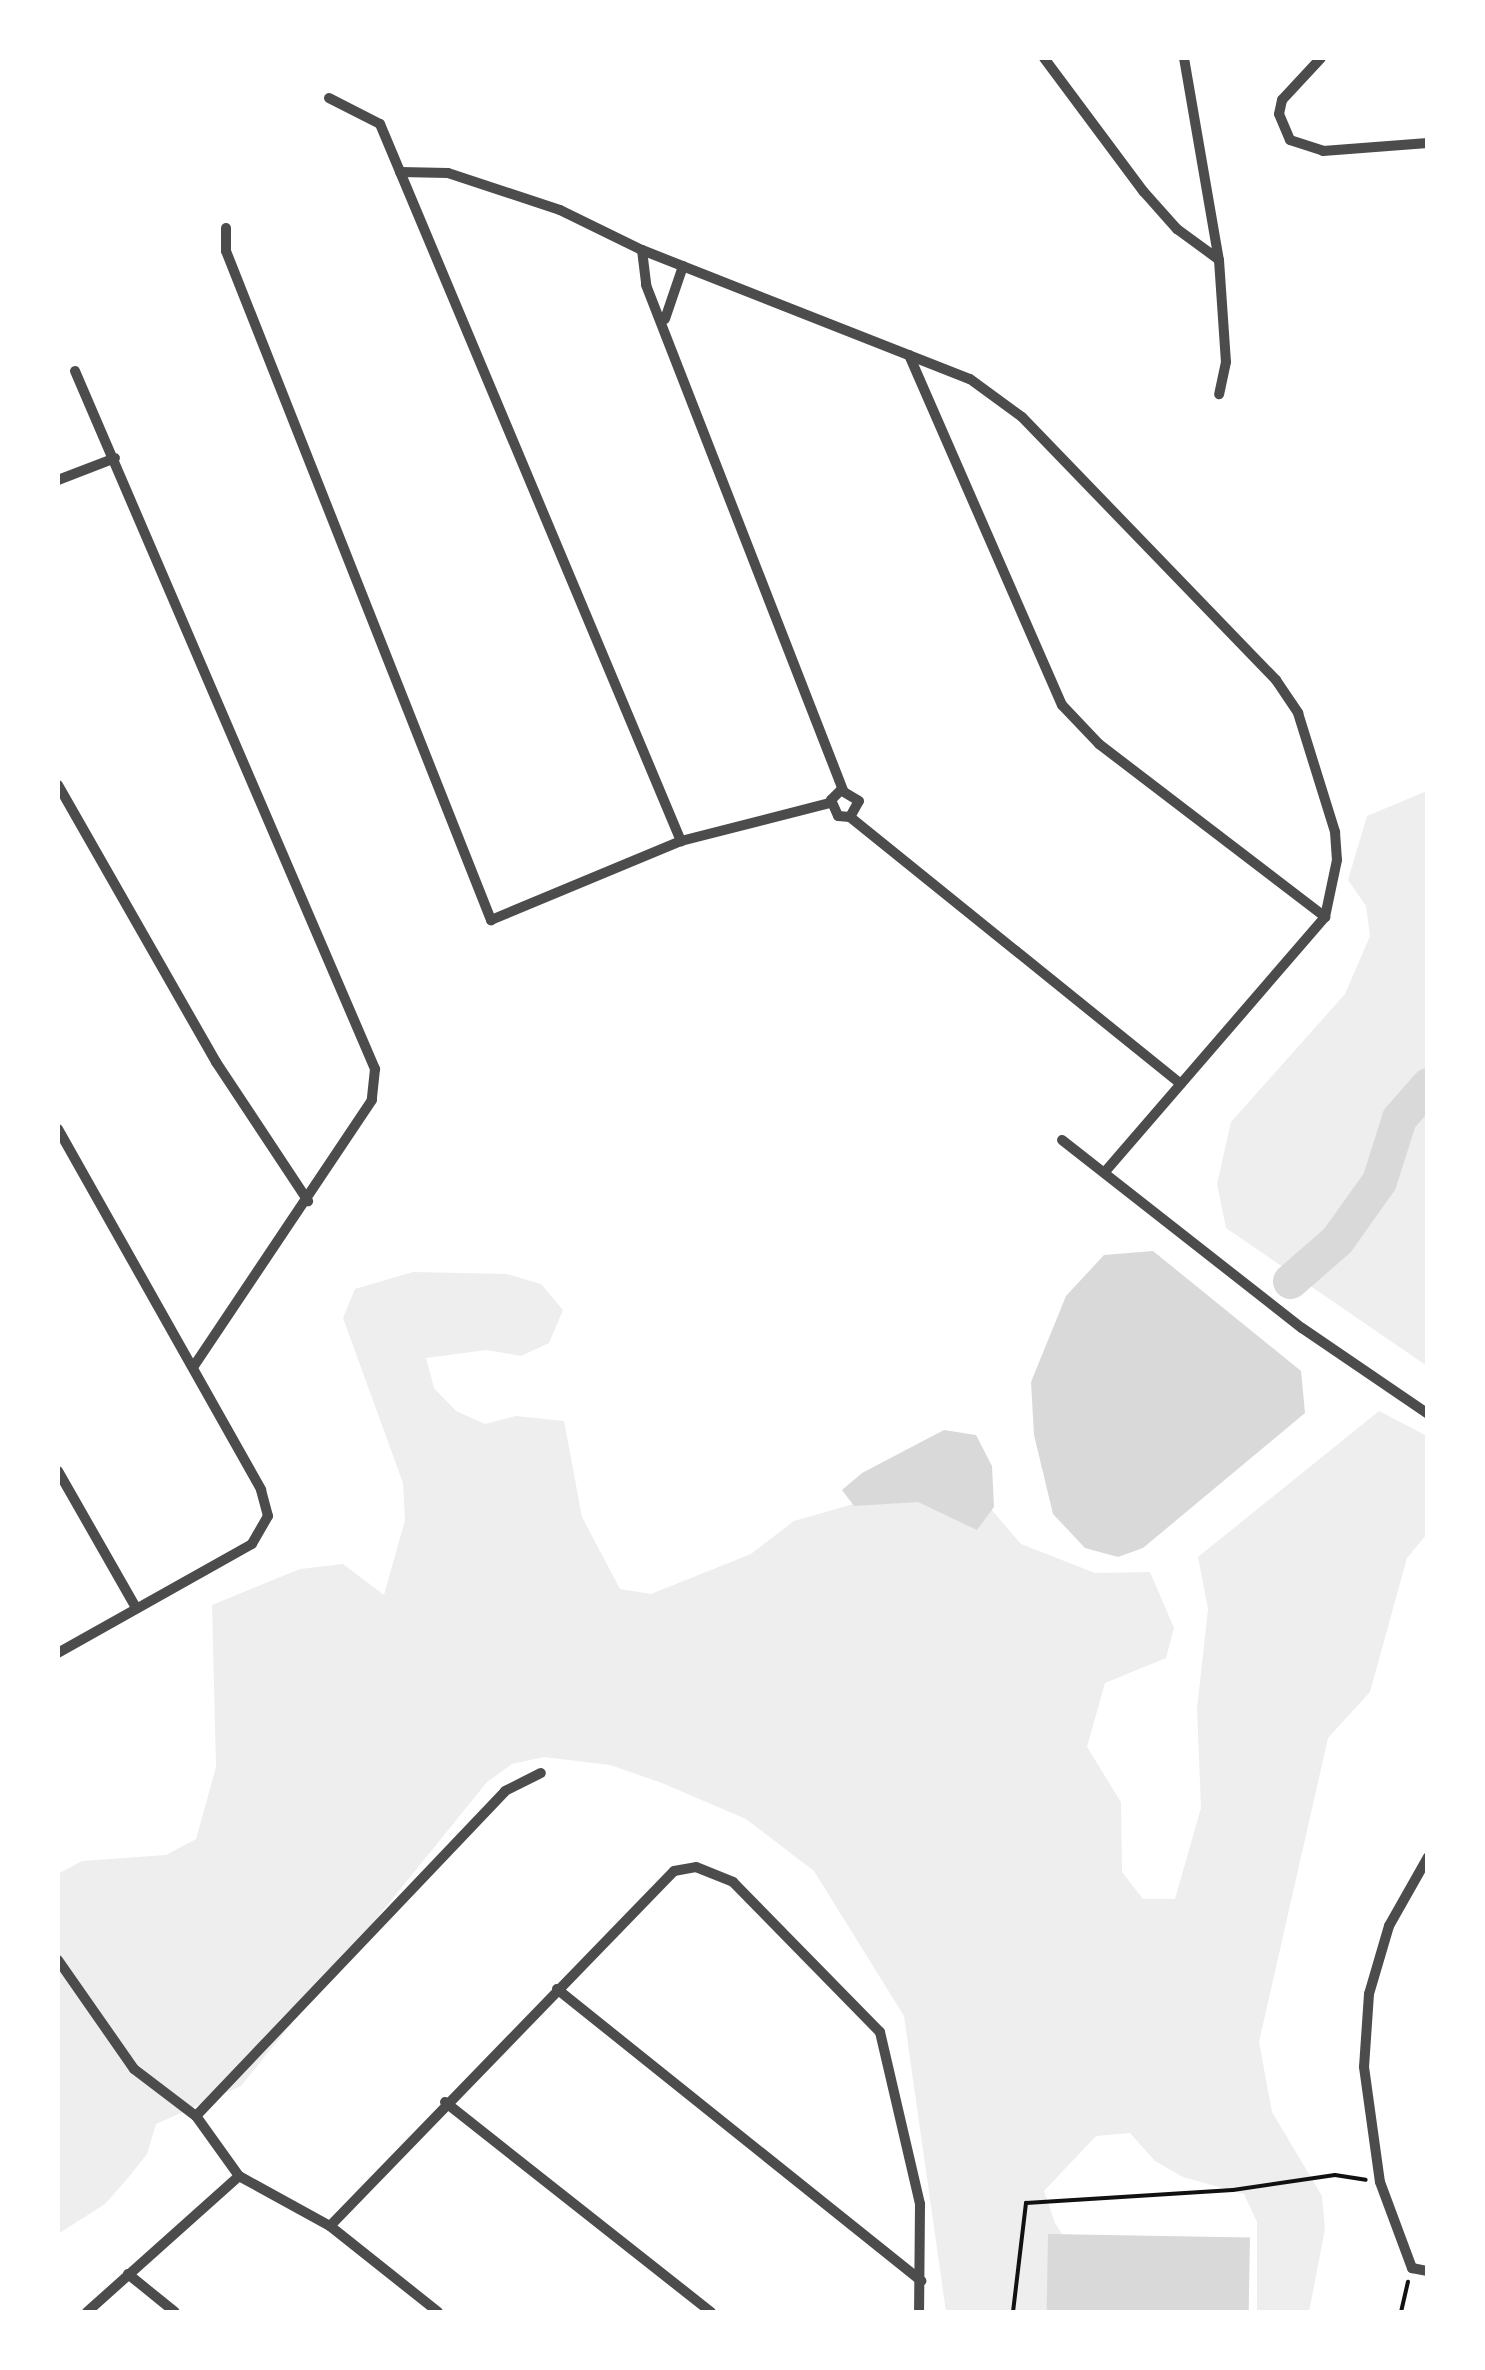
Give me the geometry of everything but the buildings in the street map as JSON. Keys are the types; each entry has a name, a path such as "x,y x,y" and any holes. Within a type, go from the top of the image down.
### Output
{"street":[{"path":"1044,58 1144,192 1177,229 1219,260"},
{"path":"1184,58 1219,260 1226,362 1219,394"},
{"path":"1321,58 1282,100 1278,114 1290,140 1323,151 1428,143"},
{"path":"329,98 380,124 681,841"},
{"path":"400,172 448,173 560,210 642,250 996,394 1255,651 1298,713 1330,807 1337,860 1324,917 1105,1172"},
{"path":"226,228 226,251 491,920 681,841 830,803 843,790"},
{"path":"642,250 646,284 665,320 843,790 859,801 850,817"},
{"path":"665,320 683,266"},
{"path":"909,356 1062,705 1099,744 1324,917"},
{"path":"75,371 375,1068 372,1100 194,1367"},
{"path":"58,480 115,458"},
{"path":"58,784 216,1062 308,1201"},
{"path":"830,803 838,816 850,817 1181,1084"},
{"path":"58,1129 261,1490 268,1516 252,1544 58,1653"},
{"path":"1062,1140 1302,1328 1428,1414"},
{"path":"58,1470 136,1608"},
{"path":"196,2116 505,1790 541,1774"},
{"path":"1428,1856 1389,1926 1369,1994 1364,2067 1380,2182 1412,2268 1428,2271"},
{"path":"330,2226 445,2102 674,1870 696,1867 733,1882 880,2032 916,2186 920,2312"},
{"path":"58,1960 134,2070 196,2116 239,2176 330,2226 438,2312"},
{"path":"556,1989 921,2281"},
{"path":"445,2102 711,2312"},
{"path":"87,2312 239,2176"},
{"path":"128,2274 175,2312"}],"path":[{"path":"1013,2312 1026,2203 1234,2190 1335,2175 1380,2182"},
{"path":"1401,2312 1412,2268"}],"shaded area":[{"path":"1427,791 1428,1366 1226,1228 1217,1184 1231,1122 1345,994 1370,936 1366,906 1348,880 1367,816"},
{"path":"1153,1251 1301,1371 1305,1413 1143,1548 1118,1557 1085,1548 1053,1514 1034,1435 1031,1382 1066,1296 1104,1255"},
{"path":"413,1272 507,1274 541,1284 563,1310 549,1343 521,1356 486,1350 426,1358 434,1388 456,1411 485,1424 516,1416 564,1421 582,1517 620,1589 651,1594 751,1554 794,1521 910,1488 978,1494 1021,1544 1095,1573 1150,1572 1174,1628 1166,1658 1105,1683 1087,1747 1121,1802 1122,1872 1143,1899 1175,1899 1201,1808 1197,1708 1208,1609 1198,1557 1379,1411 1427,1436 1427,1534 1407,1558 1370,1692 1328,1738 1259,2042 1272,2112 1322,2196 1325,2229 1309,2312 1257,2312 1257,2222 1244,2194 1183,2177 1155,2161 1130,2133 1096,2136 1044,2191 1055,2223 1112,2312 946,2312 904,2016 814,1871 746,1819 662,1783 610,1765 544,1757 512,1764 487,1782 241,2086 156,2124 147,2154 105,2204 58,2234 58,1874 82,1861 166,1855 196,1839 216,1767 212,1605 300,1569 343,1564 384,1595 405,1520 403,1483 343,1318 355,1289"},
{"path":"944,1430 976,1435 992,1466 994,1507 977,1530 918,1502 854,1506 842,1490 862,1473"},
{"path":"1048,2234 1250,2238 1249,2312 1047,2312"}],"waterway":[{"path":"1290,1281 1337,1240 1379,1181 1399,1118 1428,1085"}]}
